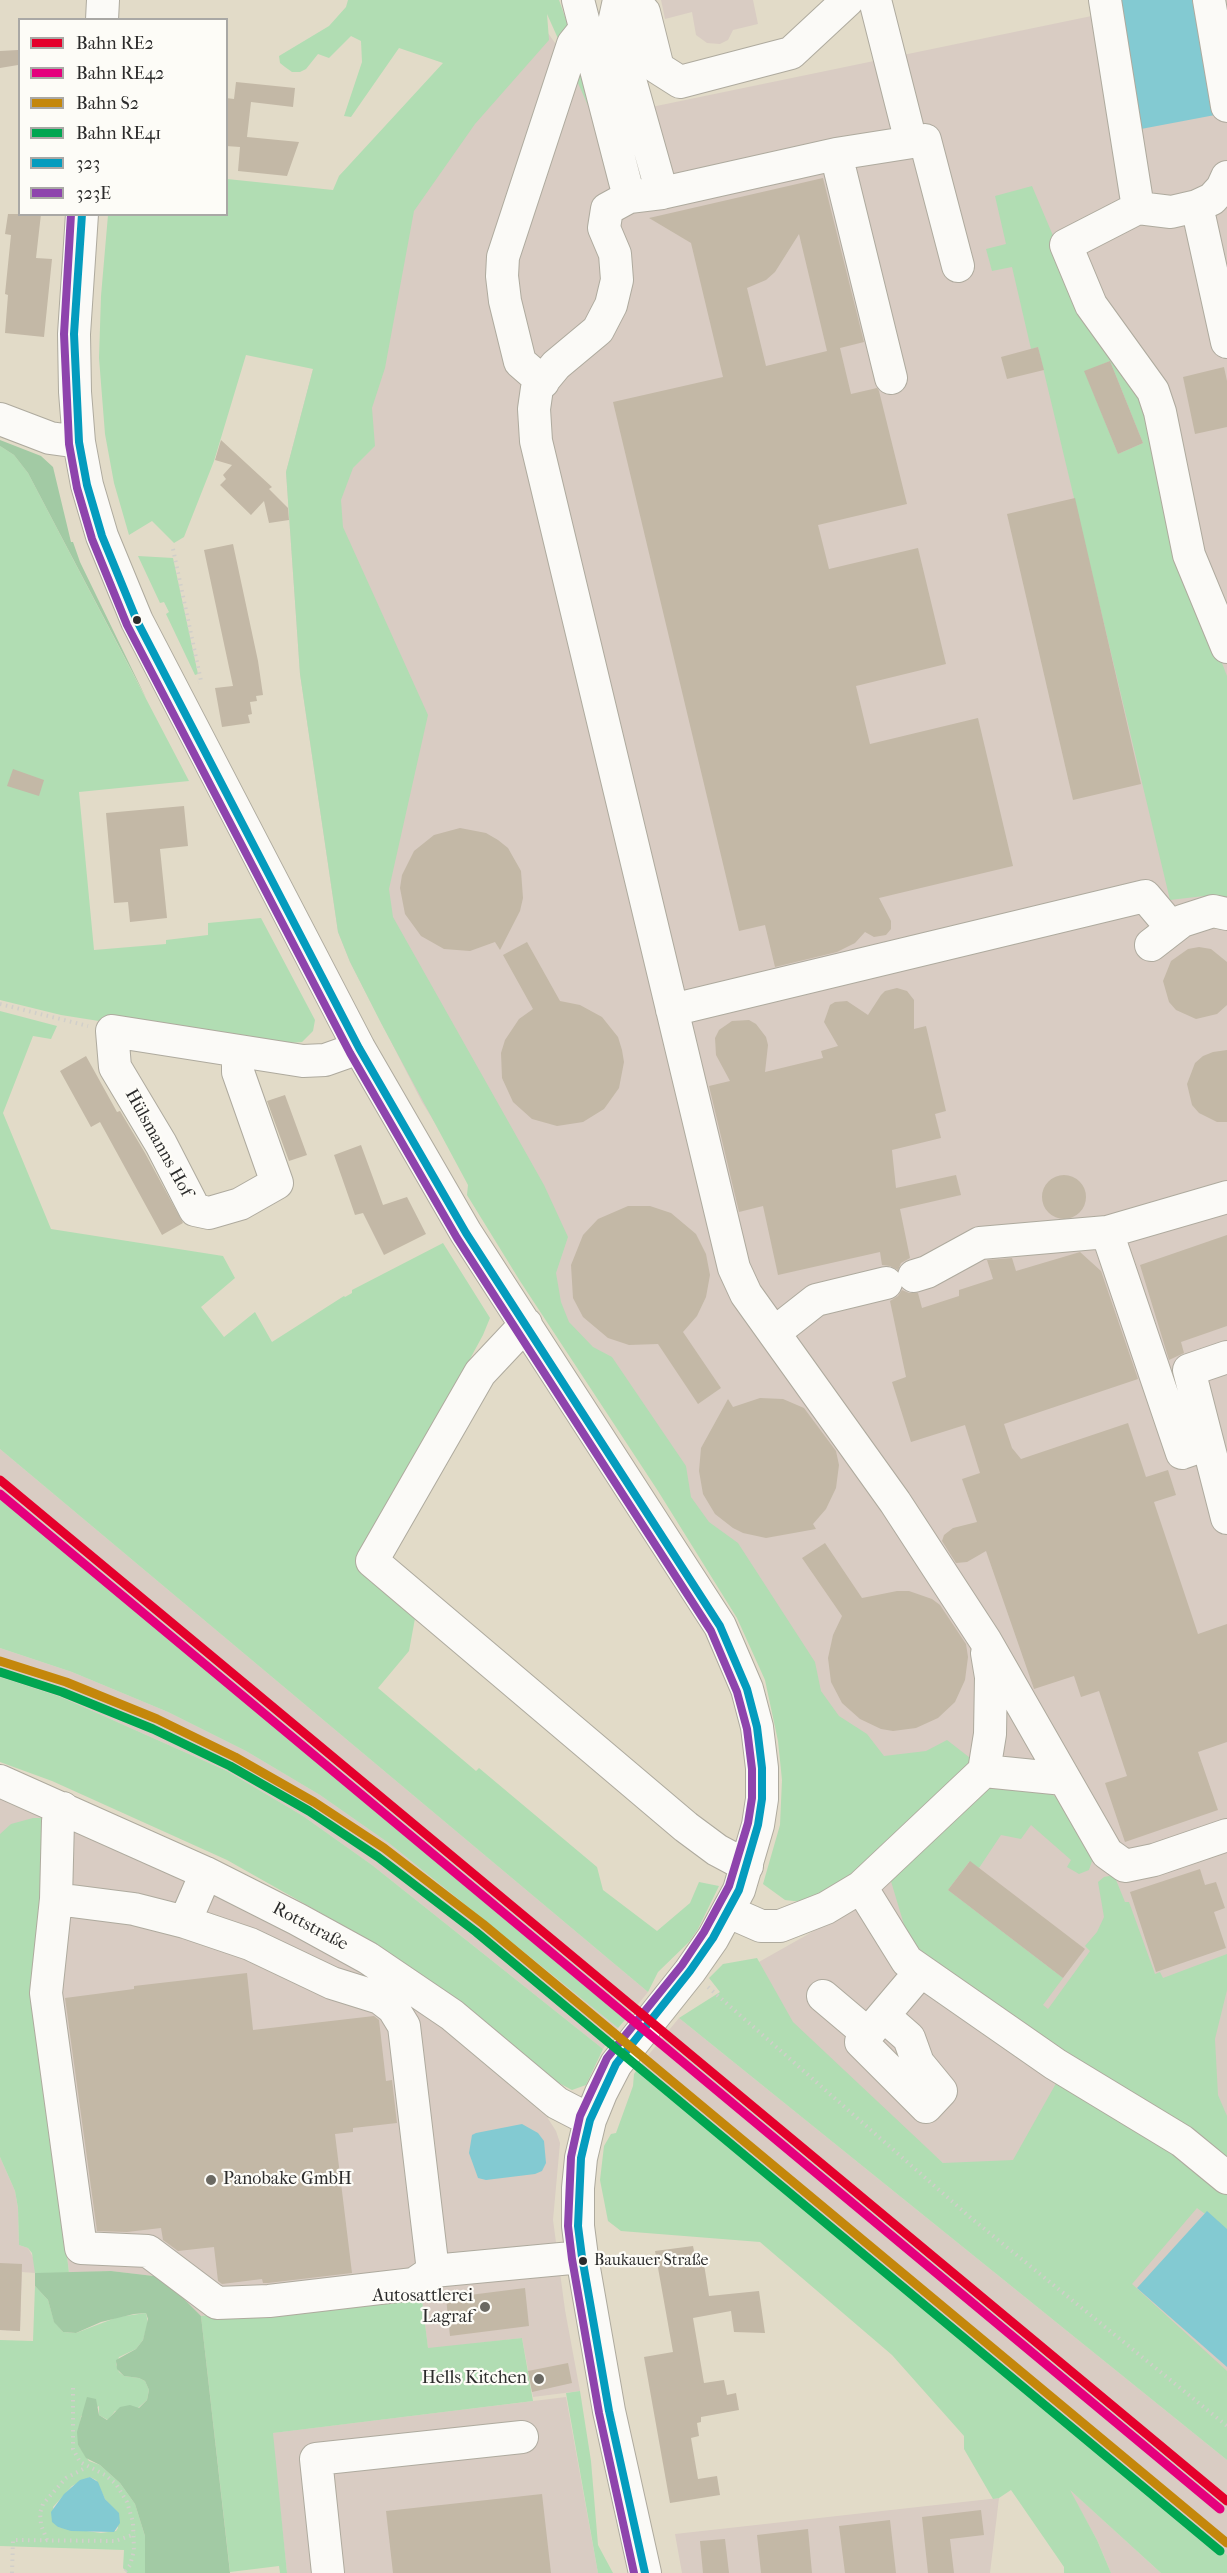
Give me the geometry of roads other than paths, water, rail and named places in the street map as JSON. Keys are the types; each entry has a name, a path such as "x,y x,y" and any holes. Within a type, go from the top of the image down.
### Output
{"street":[{"path":"102,18 103,0"},
{"path":"619,0 614,22 662,193"},
{"path":"630,0 644,12 658,68 680,82 790,53 848,0"},
{"path":"875,0 911,142"},
{"path":"1105,0 1138,208"},
{"path":"1209,0 1227,106"},
{"path":"581,15 629,197"},
{"path":"543,382 520,362 504,301 503,257 581,15"},
{"path":"958,266 925,140 836,154 662,193 629,197 607,209 604,228 615,254 617,280 611,305 598,330 556,365 537,388 534,409 537,445 734,1268 746,1294 895,1502 985,1640 1107,1853 1125,1866 1154,1860 1227,1835"},
{"path":"836,154 891,378"},
{"path":"1227,177 1222,188 1212,199 1197,206 1172,212 1138,208 1066,245 1091,305 1153,391 1160,412 1189,555 1227,647"},
{"path":"1197,206 1227,342"},
{"path":"82,216 74,334 75,392 87,484 117,576 174,696 359,1048 466,1233 680,1561 734,1654 750,1698 757,1727 762,1768 758,1825 747,1866 729,1912 690,1971 616,2064 590,2120 578,2188 578,2226 570,2258 609,2411 645,2573"},
{"path":"0,419 50,438 80,442"},
{"path":"672,1010 1145,896 1162,937 1182,921 1213,911 1227,914"},
{"name":"Hülsmanns Hof","path":"112,1031 238,1052 238,1072 277,1183 240,1204 209,1213 195,1210 161,1144 115,1067 112,1031"},
{"path":"238,1052 303,1061 326,1060 359,1048"},
{"path":"774,1332 816,1300 927,1272 980,1243 1107,1232 1227,1197"},
{"path":"1107,1232 1182,1453 1208,1444"},
{"path":"526,1324 480,1373 372,1561 686,1827 717,1850 747,1866"},
{"path":"1227,1357 1189,1370 1227,1518"},
{"path":"729,1912 761,1926 780,1926 826,1908 861,1887 984,1771 990,1734 991,1677 985,1640"},
{"path":"984,1771 1064,1779"},
{"name":"Rottstraße","path":"0,1781 206,1873 368,1958 452,2015 557,2103 590,2120"},
{"path":"63,1808 58,1821 56,1899 46,1993 81,2248 148,2250 217,2303 269,2301 414,2284 433,2271 570,2258"},
{"path":"185,1923 206,1873"},
{"path":"861,1887 907,1960 1055,2064 1182,2141 1227,2178"},
{"path":"56,1899 134,1909 250,1944 332,1983 380,1998 393,2008 404,2026 433,2271"},
{"path":"823,1996 876,2025 921,1971"},
{"path":"328,2573 316,2459 522,2437"}],"water":[{"path":"1119,0 1196,0 1215,115 1141,129"},
{"path":"522,2124 538,2133 544,2141 546,2163 542,2171 535,2174 486,2180 478,2178 469,2153 472,2135"},
{"path":"1207,2211 1227,2229 1227,2367 1137,2288"},
{"path":"90,2477 98,2482 105,2499 119,2513 120,2523 114,2532 71,2531 58,2527 52,2522 51,2512 64,2494 80,2480"}],"rail line":[{"name":"RE2","path":"0,1480 1227,2501"},
{"name":"RE42","path":"0,1494 1220,2509"},
{"name":"S2","path":"0,1661 66,1682 157,1719 235,1757 314,1802 384,1848 483,1924 1227,2543"},
{"name":"RE41","path":"0,1672 62,1692 153,1729 230,1766 309,1811 378,1857 476,1932 1220,2551"}],"place":[{"name":"Panobake GmbH","path":"211,2180"},
{"name":"Baukauer Straße","path":"583,2261"},
{"name":"Autosattlerei Lagraf","path":"485,2307"},
{"name":"Hells Kitchen","path":"539,2379"}]}
